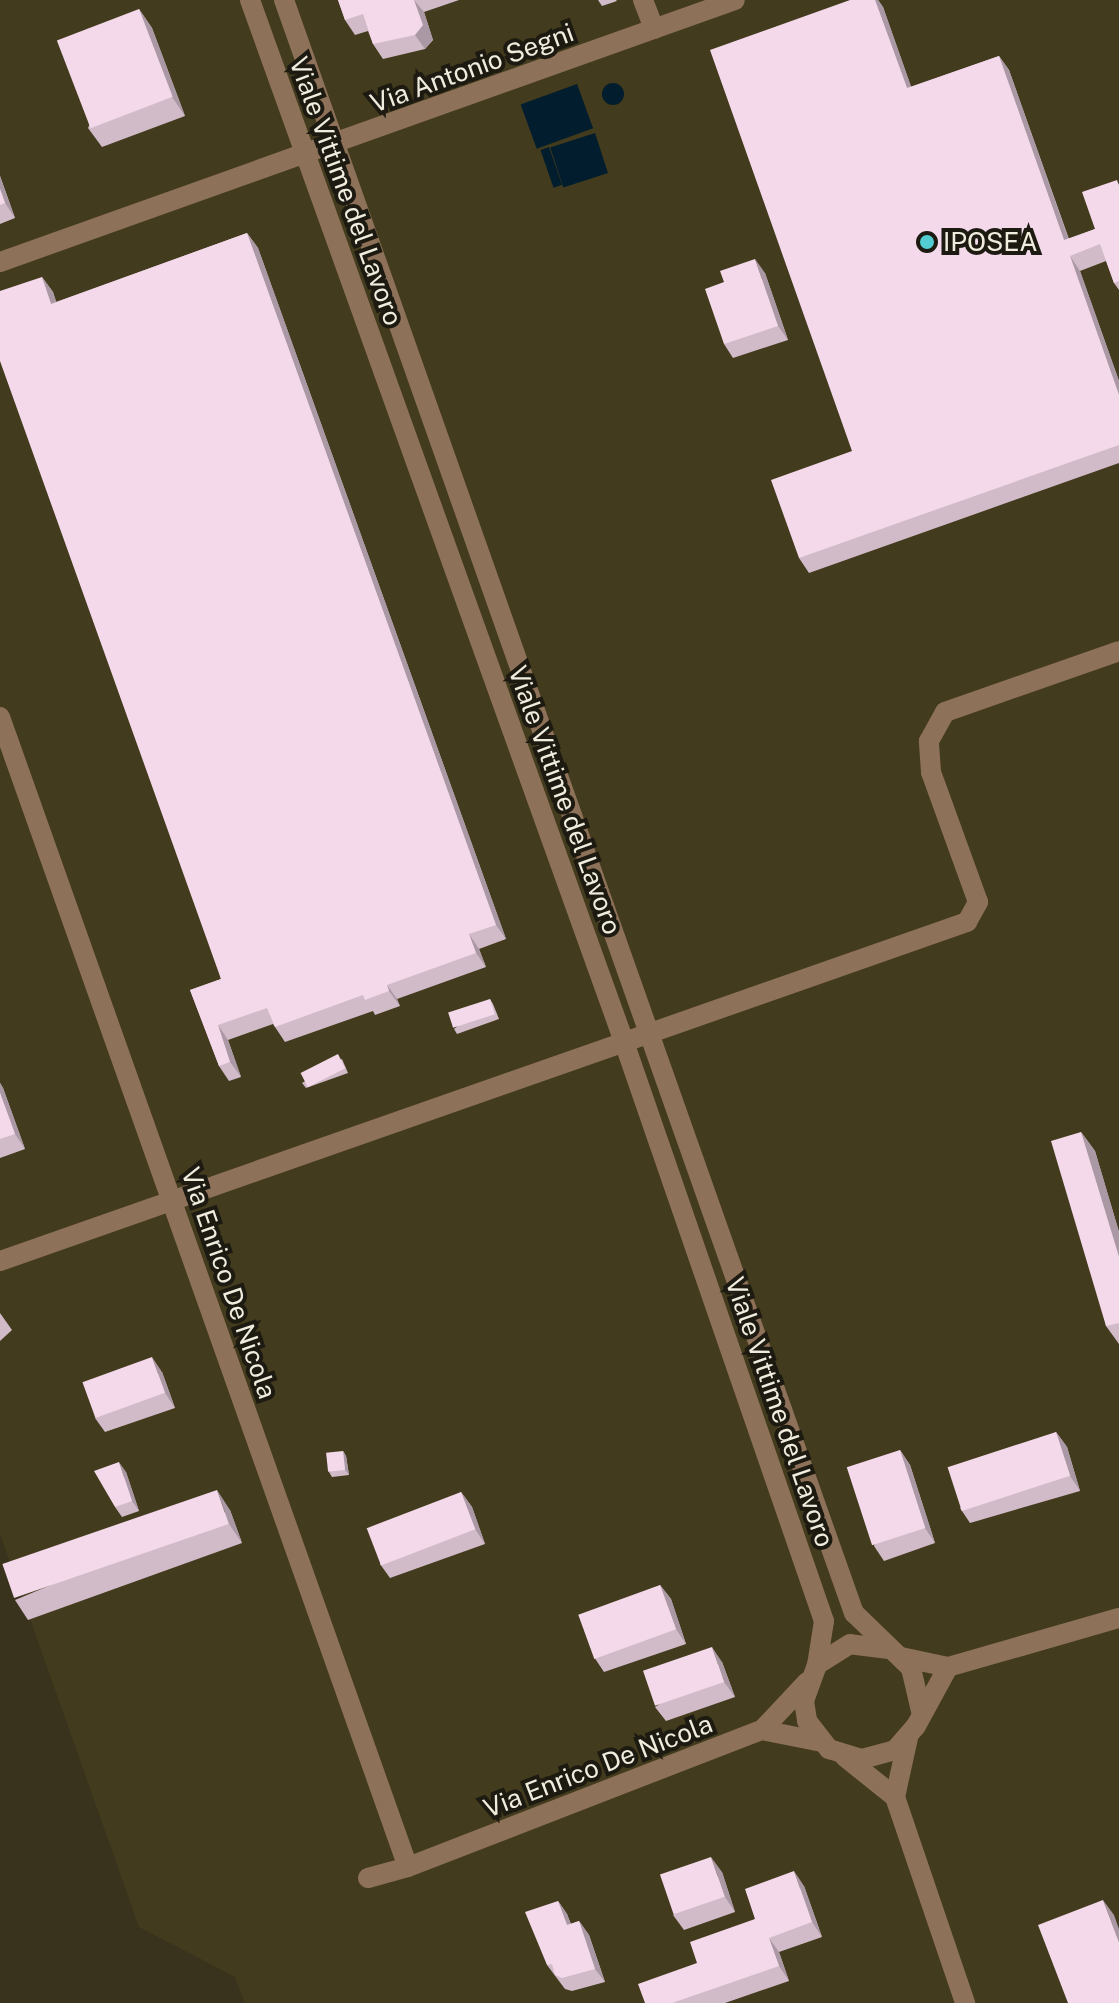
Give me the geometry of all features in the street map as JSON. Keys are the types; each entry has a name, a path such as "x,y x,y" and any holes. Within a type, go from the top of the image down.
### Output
{"street":[{"name":"Viale Vittime del Lavoro","path":"250,0 623,1039 824,1621 812,1673"},
{"name":"Viale Vittime del Lavoro","path":"284,0 854,1613 895,1653"},
{"path":"643,0 654,29"},
{"name":"Via Antonio Segni","path":"0,262 306,156 735,0"},
{"path":"0,1261 623,1039 651,1033 967,922 978,902 931,772 929,741 945,712 1119,651"},
{"name":"Via Enrico De Nicola","path":"0,717 408,1867"},
{"path":"895,1797 822,1742 807,1721 812,1673 850,1644 948,1667 1119,1618"},
{"path":"895,1653 918,1681 921,1711"},
{"path":"948,1667 908,1738 895,1797 965,2003"},
{"name":"Via Enrico De Nicola","path":"368,1878 408,1867 762,1730 812,1673"},
{"path":"762,1730 822,1742"},
{"path":"845,1757 879,1757 908,1738"}],"shaded area":[{"path":"0,0 1119,0 1119,2003 245,2003 235,1977 139,1927 0,1534"}],"water":[{"path":"613,83 621,86 624,94 621,102 613,105 605,102 602,94 605,86"},
{"path":"577,84 593,128 537,149 521,105"},
{"path":"595,133 608,173 563,187 550,148"},
{"path":"549,147 562,185 554,188 540,150"}],"building":[{"path":"338,0 414,0 423,25 415,35 373,44 363,14 345,20"},
{"name":"IPOSEA","path":"850,0 875,0 907,88 999,56 1064,240 1095,229 1082,192 1117,180 1119,281 1114,283 1100,244 1070,256 1119,395 1119,445 799,558 771,480 852,451 710,50"},
{"path":"139,9 173,97 91,128 57,41"},
{"path":"247,233 496,925 469,934 476,953 387,985 389,991 365,1000 363,995 275,1027 267,1008 218,1025 230,1062 219,1066 190,990 221,979 0,361 0,291 42,277 51,304"},
{"path":"755,259 778,326 724,344 705,289 724,282 720,271"},
{"path":"490,999 495,1014 453,1028 448,1013"},
{"path":"338,1054 345,1068 308,1087 301,1073"},
{"path":"0,1093 15,1134 0,1139"},
{"path":"1081,1132 1119,1257 1119,1323 1106,1326 1051,1141"},
{"path":"152,1357 165,1393 95,1418 82,1382"},
{"path":"1056,1432 1070,1476 962,1511 948,1467"},
{"path":"900,1450 925,1528 872,1545 847,1467"},
{"path":"343,1451 345,1470 328,1472 326,1453"},
{"path":"119,1462 132,1501 115,1507 94,1471"},
{"path":"217,1490 229,1524 14,1598 2,1564"},
{"path":"461,1492 475,1529 381,1566 367,1528"},
{"path":"660,1585 676,1629 594,1659 578,1615"},
{"path":"712,1647 724,1682 655,1706 643,1671"},
{"path":"711,1857 725,1897 674,1914 660,1875"},
{"path":"794,1871 812,1922 769,1938 779,1966 672,2003 645,2003 638,1984 697,1963 690,1942 755,1919 745,1889"},
{"path":"1103,1900 1119,1942 1119,2003 1068,2003 1038,1925"},
{"path":"558,1901 567,1925 579,1921 595,1969 562,1978 555,1975 552,1964 547,1965 525,1912"}],"place":[{"name":"IPOSEA","path":"927,242"}]}
